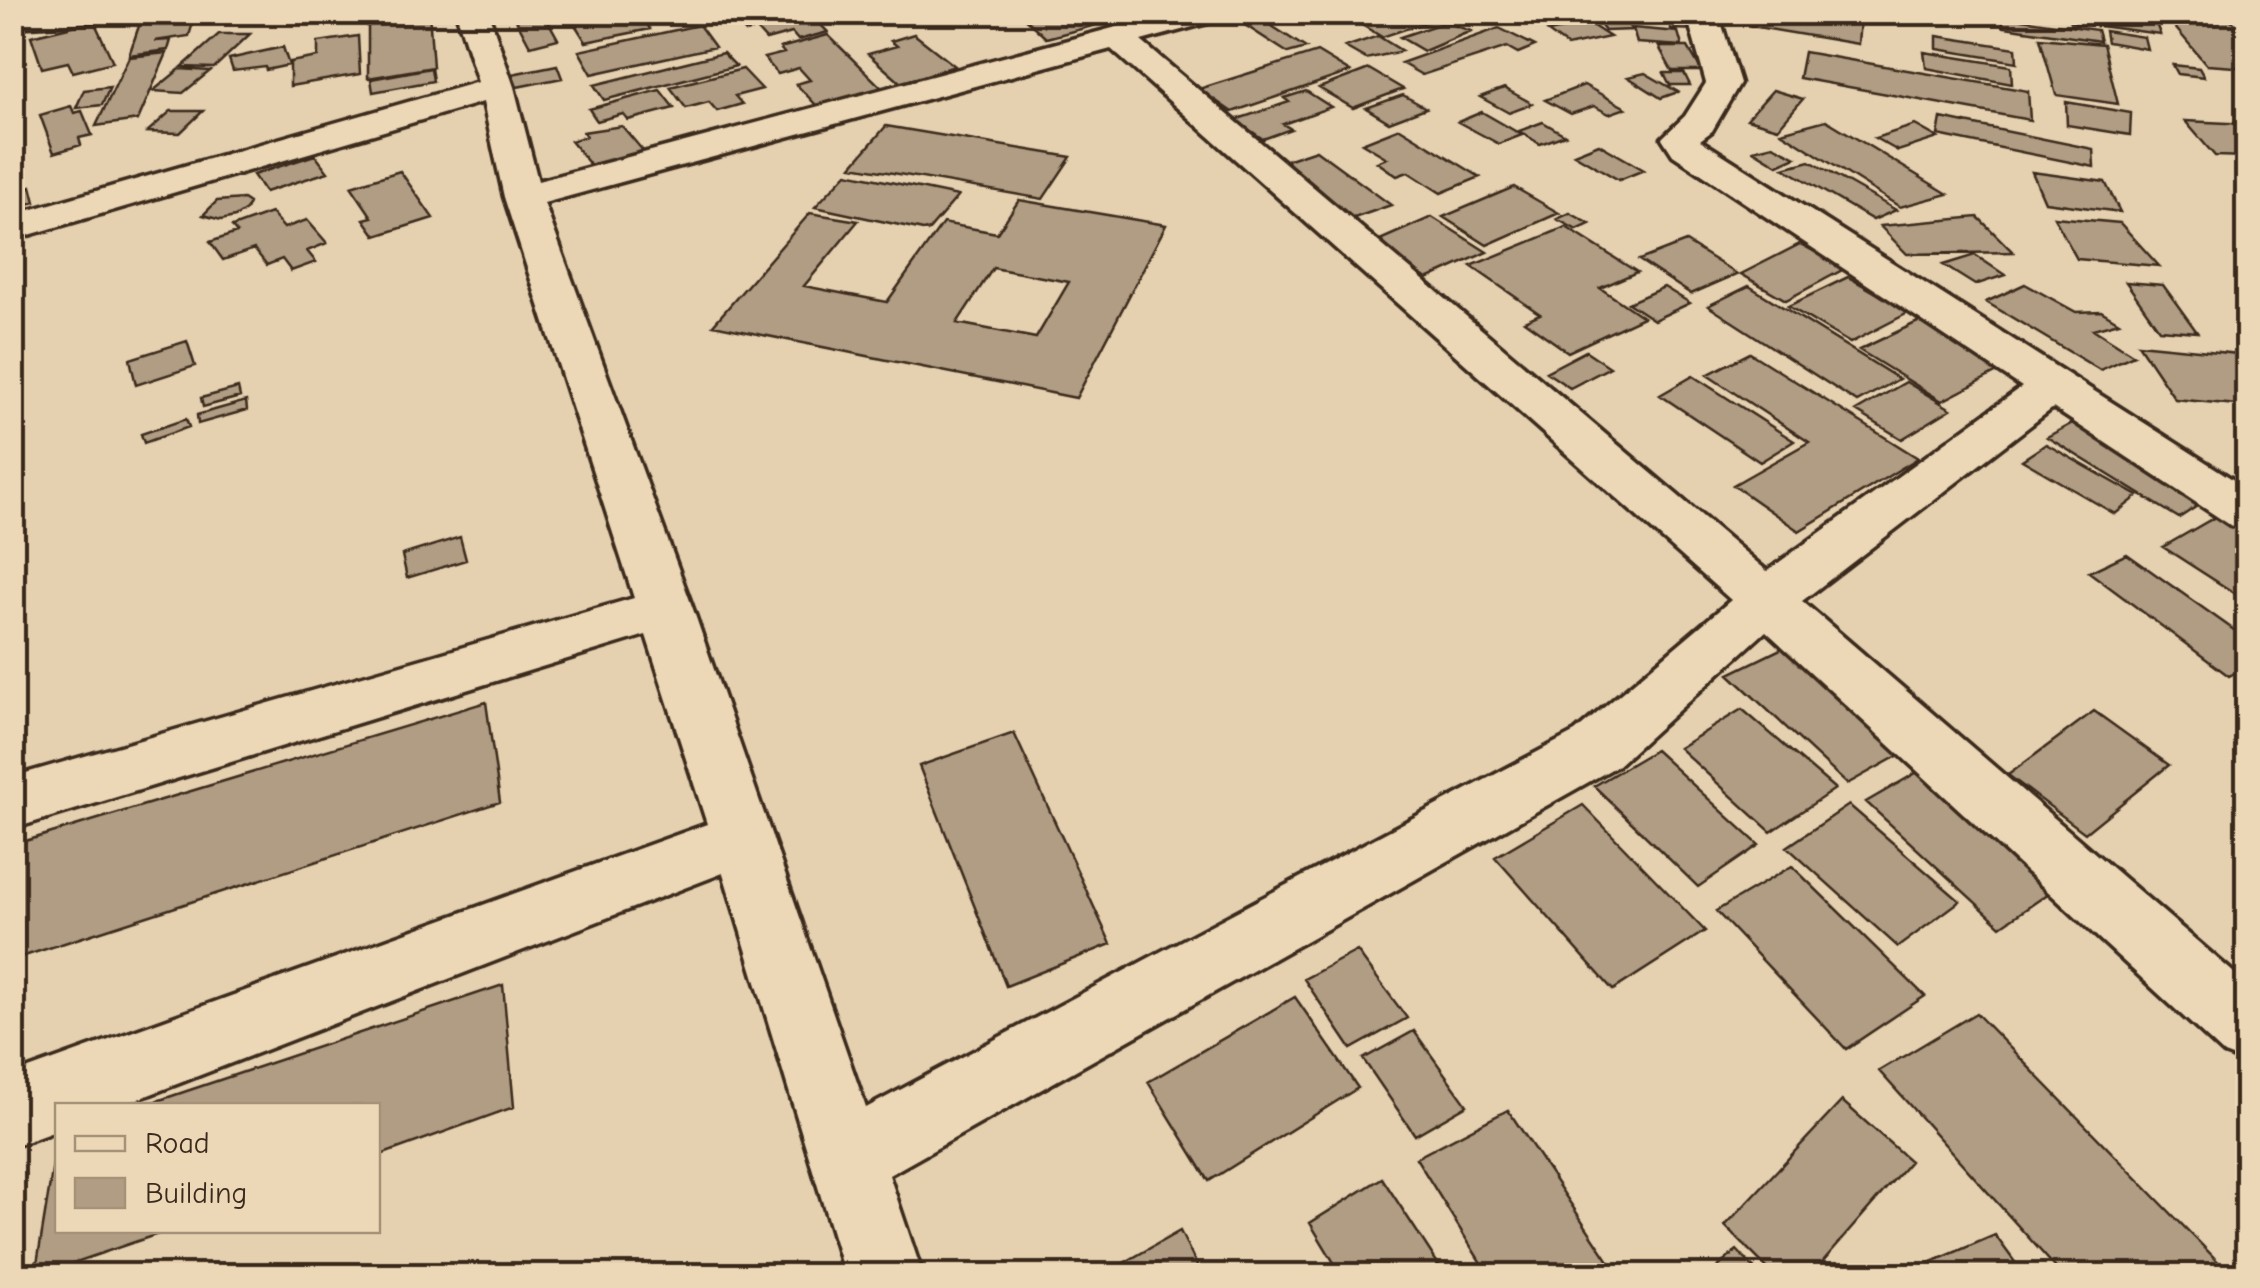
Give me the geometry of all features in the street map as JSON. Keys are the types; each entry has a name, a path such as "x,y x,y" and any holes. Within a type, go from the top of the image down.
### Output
{"street":[{"path":"12,18 113,12"},
{"path":"472,12 497,87 522,197 666,608 849,1157 884,1276"},
{"path":"522,197 1211,12"},
{"path":"1702,12 1723,83 1699,123 1680,138 1686,146 2055,384 2248,514"},
{"path":"1118,38 1766,600 2248,1030"},
{"path":"12,228 497,87"},
{"path":"849,1157 1596,749 1766,600 2055,384"},
{"path":"12,803 666,608"},
{"path":"12,1111 743,838"}],"building":[{"path":"429,12 433,67 368,78 368,21"},
{"path":"512,12 543,12 558,39 530,46"},
{"path":"567,12 640,12 650,29 586,42"},
{"path":"767,12 808,12 828,32 798,40 792,33 766,40 756,29 746,32 735,20"},
{"path":"1018,12 1077,12 1093,26 1046,38"},
{"path":"1250,12 1306,48 1288,53 1231,16"},
{"path":"1315,12 1367,12 1343,24"},
{"path":"1402,12 1415,12 1430,21 1382,37 1362,25"},
{"path":"1531,12 1581,12 1588,21 1540,24"},
{"path":"1590,12 1617,12 1632,30 1605,31"},
{"path":"1626,12 1656,12 1662,22 1631,21"},
{"path":"1664,12 1692,12 1700,30 1671,29"},
{"path":"1754,12 1816,12 1860,20 1858,44 1751,26"},
{"path":"2067,12 2152,13 2160,34 2070,22"},
{"path":"2162,12 2224,12 2248,38 2248,68 2207,65"},
{"path":"195,16 189,36 155,41 171,40 168,50 129,55 140,23"},
{"path":"2001,16 2097,30 2100,41 2004,27"},
{"path":"94,21 113,62 73,72 68,62 42,68 31,36"},
{"path":"1445,22 1471,31 1424,51 1400,37"},
{"path":"1590,24 1610,37 1567,46 1548,32"},
{"path":"699,25 715,47 592,74 579,51"},
{"path":"1499,28 1535,46 1518,53 1507,47 1422,75 1401,63"},
{"path":"1633,28 1678,32 1682,46 1637,43"},
{"path":"2105,31 2144,37 2147,49 2107,42"},
{"path":"219,34 250,34 214,68 182,67"},
{"path":"914,34 955,66 901,83 868,54 897,46 891,41"},
{"path":"828,35 883,89 818,107 796,84 810,80 799,68 778,74 764,58 784,53 780,48"},
{"path":"358,36 360,74 290,86 290,62 318,57 318,42"},
{"path":"1378,36 1402,51 1366,59 1345,47"},
{"path":"1937,36 2016,48 2017,62 1937,49"},
{"path":"2040,38 2103,44 2118,104 2056,95"},
{"path":"283,47 289,65 233,71 229,59"},
{"path":"1659,47 1688,47 1702,71 1672,71"},
{"path":"1317,52 1350,72 1232,112 1199,89"},
{"path":"1804,52 2028,91 2030,120 1799,78"},
{"path":"1924,52 2011,66 2012,84 1926,68"},
{"path":"167,53 138,120 96,126 129,57"},
{"path":"723,53 736,66 604,100 594,85"},
{"path":"557,65 562,78 517,87 512,74"},
{"path":"2173,65 2199,68 2204,77 2178,74"},
{"path":"431,68 433,81 373,92 371,79"},
{"path":"180,69 210,71 183,93 153,91"},
{"path":"743,69 762,89 735,96 742,104 717,111 709,102 686,108 670,87"},
{"path":"1369,69 1403,89 1353,108 1319,88"},
{"path":"16,73 24,101 12,104 12,74"},
{"path":"1645,73 1678,92 1661,98 1628,77"},
{"path":"1664,73 1684,73 1690,85 1670,85"},
{"path":"1584,85 1626,108 1609,114 1594,106 1571,114 1545,100"},
{"path":"110,87 102,105 76,108 84,90"},
{"path":"1504,88 1533,104 1509,113 1480,97"},
{"path":"660,90 674,108 628,120 623,114 597,121 589,109"},
{"path":"1773,90 1803,99 1778,128 1747,119"},
{"path":"1306,91 1331,107 1283,124 1291,129 1263,139 1235,120 1289,102 1284,98"},
{"path":"1403,95 1426,108 1389,122 1366,108"},
{"path":"2066,102 2131,113 2130,135 2067,125"},
{"path":"71,106 74,113 82,111 92,135 79,138 81,145 54,153 40,115"},
{"path":"171,111 203,111 180,133 147,132"},
{"path":"1482,112 1522,135 1499,144 1458,122"},
{"path":"1941,118 2093,149 2094,167 1938,135"},
{"path":"1826,120 1948,194 1900,207 1781,132"},
{"path":"2185,121 2248,124 2248,157 2215,156"},
{"path":"1543,122 1565,135 1540,144 1519,131"},
{"path":"1915,125 1938,138 1898,151 1875,138"},
{"path":"622,126 644,152 592,167 571,141 586,136 583,132"},
{"path":"886,126 1071,157 1043,199 852,166"},
{"path":"1400,128 1480,177 1441,193 1408,172 1397,176 1377,162 1387,158 1362,143"},
{"path":"1599,144 1644,170 1619,180 1574,154"},
{"path":"1773,145 1796,157 1778,165 1753,150"},
{"path":"1316,150 1391,205 1351,219 1277,163"},
{"path":"315,155 328,172 265,192 253,175"},
{"path":"1810,161 1896,210 1873,220 1784,168"},
{"path":"400,171 433,218 376,236 364,219 372,217 351,186"},
{"path":"2032,172 2105,182 2120,212 2045,202"},
{"path":"847,173 958,196 928,231 815,207"},
{"path":"31,186 35,202 12,208 12,191"},
{"path":"1514,187 1559,213 1487,245 1443,217"},
{"path":"243,199 249,203 246,210 235,217 221,220 203,215 217,201"},
{"path":"1019,200 1166,225 1076,398 713,325 810,213 858,221 804,286 887,302 943,223 997,233","holes":["993,268 1069,282 1036,338 957,323"]},
{"path":"271,213 284,228 307,220 327,243 307,251 316,262 291,271 282,259 267,265 254,249 223,260 210,242 237,233 232,227"},
{"path":"1570,213 1590,224 1577,230 1557,219"},
{"path":"1432,217 1487,252 1427,279 1373,243"},
{"path":"1978,217 2013,252 1907,254 1880,226"},
{"path":"2054,217 2120,223 2159,266 2077,259"},
{"path":"1566,227 1637,272 1600,288 1643,317 1568,352 1524,321 1540,314 1471,266"},
{"path":"1686,242 1737,274 1691,294 1639,260"},
{"path":"1800,244 1846,268 1786,300 1741,274"},
{"path":"1975,255 2005,275 1975,285 1943,265"},
{"path":"1848,277 1910,312 1850,343 1788,306"},
{"path":"2126,282 2163,285 2197,332 2159,329"},
{"path":"2025,284 2076,312 2101,311 2119,322 2093,329 2134,355 2100,370 1986,302"},
{"path":"1749,286 1899,379 1857,402 1708,306"},
{"path":"1664,287 1690,303 1654,320 1628,303"},
{"path":"1922,320 2005,368 1942,401 1859,350"},
{"path":"187,341 195,366 136,385 130,359"},
{"path":"2138,344 2248,355 2248,406 2175,399"},
{"path":"1586,351 1610,367 1570,388 1546,372"},
{"path":"1750,353 1918,458 1799,531 1733,485 1809,442 1707,375"},
{"path":"1693,376 1794,441 1760,462 1660,395"},
{"path":"1906,382 1951,409 1902,439 1856,411"},
{"path":"238,388 240,397 203,407 201,398"},
{"path":"246,401 247,410 198,424 197,415"},
{"path":"186,419 189,427 144,443 141,434"},
{"path":"2080,419 2211,497 2179,518 2047,437"},
{"path":"2046,444 2138,496 2115,514 2022,460"},
{"path":"2217,516 2248,535 2248,591 2239,596 2163,547"},
{"path":"460,537 466,560 407,578 402,555"},
{"path":"2127,554 2248,640 2248,666 2229,676 2089,572"},
{"path":"1791,644 1910,749 1847,784 1729,674"},
{"path":"486,702 500,802 12,960 12,845"},
{"path":"1742,709 1835,789 1771,832 1679,748"},
{"path":"2094,711 2169,765 2085,833 2008,775"},
{"path":"1014,733 1111,944 1006,986 919,766"},
{"path":"1655,750 1759,845 1698,887 1594,786"},
{"path":"1928,766 2064,883 2001,926 1866,802"},
{"path":"1583,805 1705,931 1613,990 1495,857"},
{"path":"1849,805 1960,901 1898,947 1787,847"},
{"path":"1792,866 1925,996 1846,1049 1716,911"},
{"path":"1357,951 1407,1018 1351,1049 1304,979"},
{"path":"503,985 514,1107 380,1155 380,1103 151,1103"},
{"path":"1295,997 1358,1088 1209,1181 1148,1082"},
{"path":"1976,1013 2232,1276 2063,1276 1879,1071"},
{"path":"1414,1031 1467,1105 1415,1135 1363,1059"},
{"path":"1842,1101 1910,1161 1810,1276 1775,1276 1725,1226"},
{"path":"1508,1110 1619,1276 1489,1276 1416,1158"},
{"path":"55,1153 55,1233 161,1233 35,1276"},
{"path":"1382,1178 1446,1276 1342,1276 1310,1223"},
{"path":"1180,1231 1202,1276 1101,1276"},
{"path":"1995,1235 2025,1276 1906,1273"},
{"path":"1737,1250 1761,1276 1708,1276"}]}
